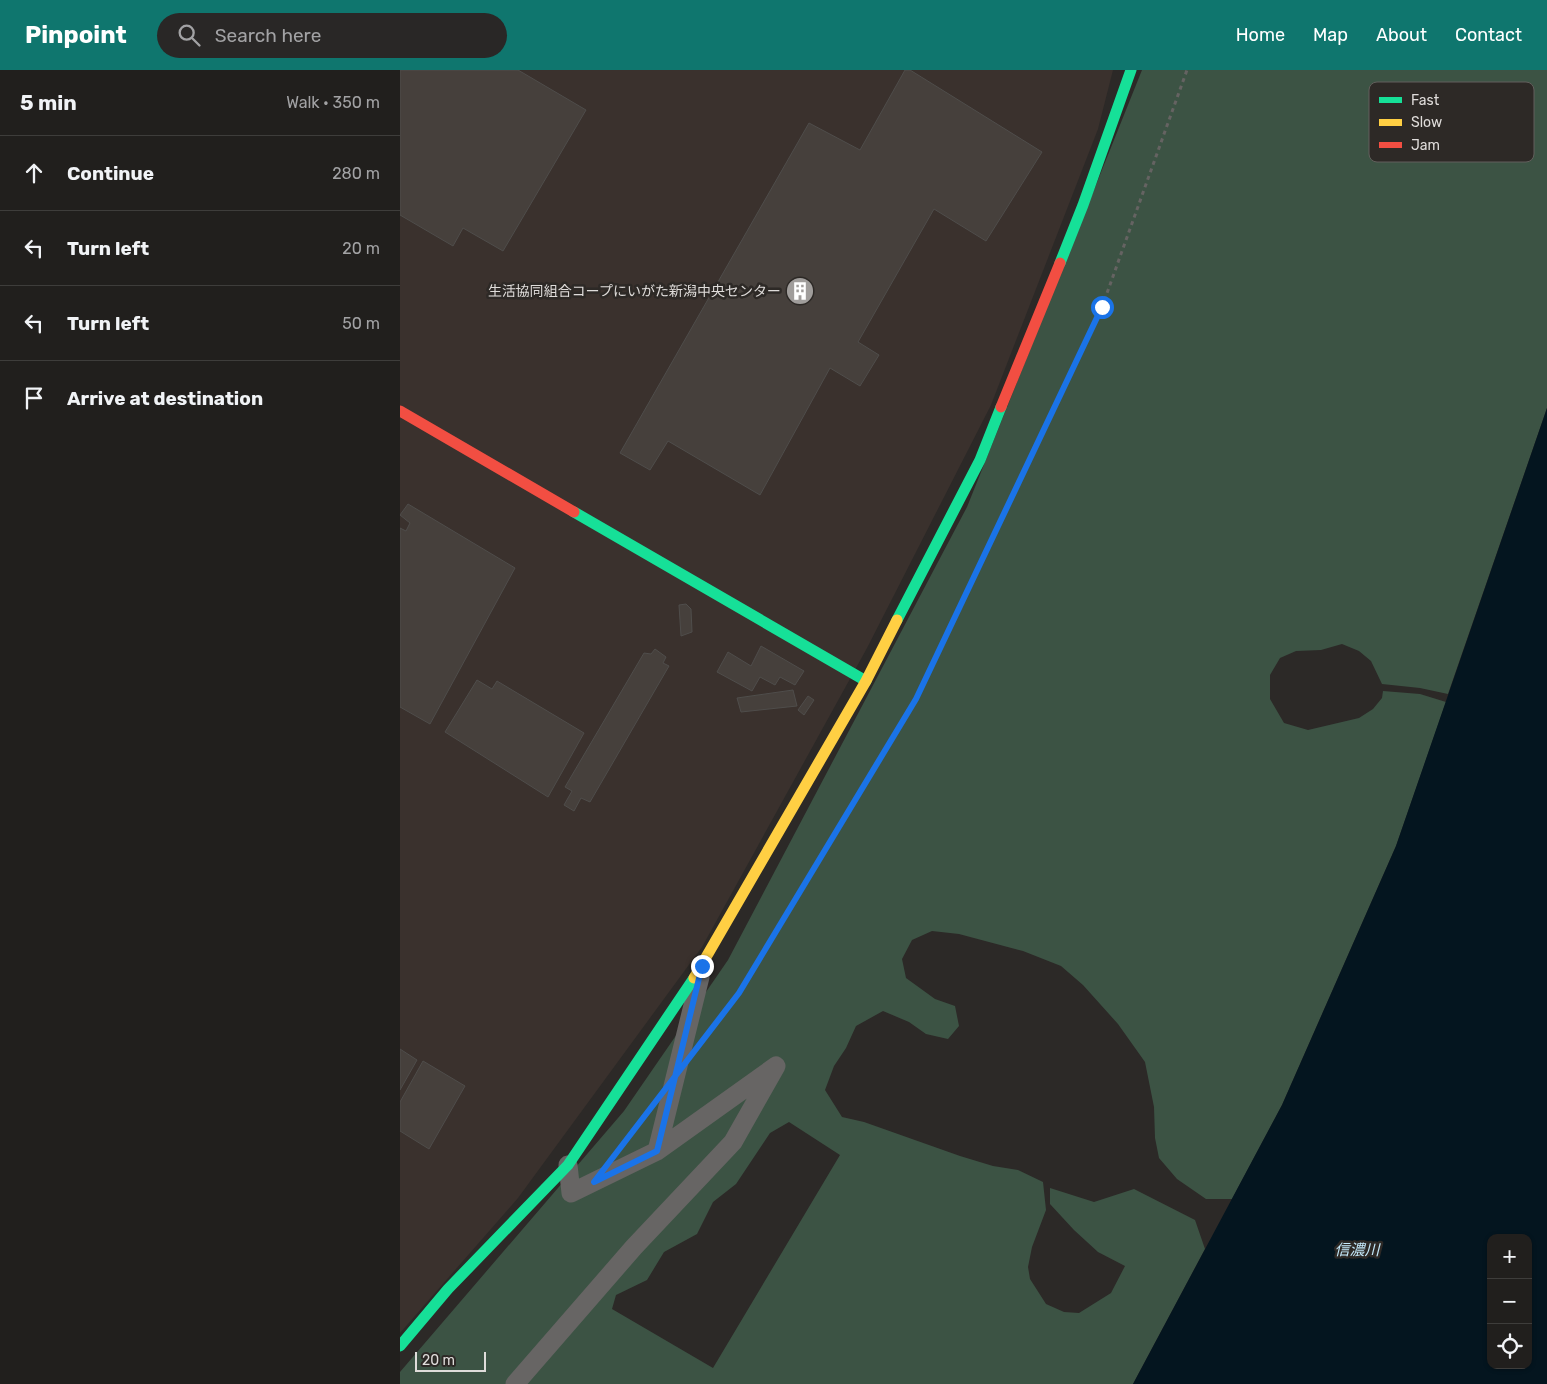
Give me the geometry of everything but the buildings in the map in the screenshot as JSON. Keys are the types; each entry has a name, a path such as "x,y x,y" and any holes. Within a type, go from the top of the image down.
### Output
{"street":[{"path":"400,1346 448,1289 568,1165 702,966 866,681 980,460 1083,205 1131,70"},
{"path":"400,411 866,681"},
{"path":"657,1151 702,966"},
{"path":"515,1384 634,1246 733,1142 776,1066 657,1151 572,1193 568,1165"}],"path":[{"path":"709,1032 739,993 916,699 1102,307 1187,70"},
{"path":"624,1142 642,1119"}],"shaded area":[{"path":"400,70 1113,70 1098,129 991,405 867,648 702,947 518,1198 400,1333"}],"green space":[{"path":"1142,70 1547,70 1547,408 1448,694 1420,688 1382,684 1371,661 1359,651 1342,644 1321,650 1296,651 1280,658 1270,675 1270,699 1284,723 1308,730 1359,718 1373,709 1382,698 1383,691 1420,694 1446,702 1396,846 1282,1105 1232,1199 1206,1199 1177,1179 1159,1158 1155,1138 1154,1107 1145,1062 1118,1024 1083,985 1061,966 1023,951 959,934 932,931 912,940 902,959 906,978 935,999 955,1006 959,1026 948,1039 926,1034 909,1022 883,1011 856,1026 846,1048 834,1066 825,1090 842,1117 864,1122 993,1166 1018,1170 1043,1182 1046,1210 1032,1247 1028,1267 1030,1279 1046,1304 1064,1312 1079,1313 1111,1293 1125,1266 1098,1252 1074,1230 1050,1204 1050,1188 1094,1202 1134,1189 1195,1220 1205,1249 1133,1384 400,1384 400,1372 624,1111 728,960 967,507","holes":["789,1122 840,1155 713,1368 612,1309 616,1295 647,1280 664,1252 697,1234 713,1202 736,1184 770,1133"]}],"water":[{"name":"信濃川","path":"1547,408 1547,1384 1133,1384 1282,1105 1396,846"}],"traffic: fast":[{"path":"1060,263 1083,205 1131,70"},
{"path":"897,620 980,460 1001,407"},
{"path":"574,512 866,681"},
{"path":"400,1346 448,1289 568,1165 694,978"}],"traffic: slow":[{"path":"694,978 866,681 897,620"}],"traffic: jam":[{"path":"1001,407 1060,263"},
{"path":"400,411 574,512"}],"place":[{"name":"生活協同組合コープにいがた新潟中央センター","path":"800,291"}],"route":[{"path":"702,966 657,1151 594,1182 739,993 916,699 1102,307"}]}
